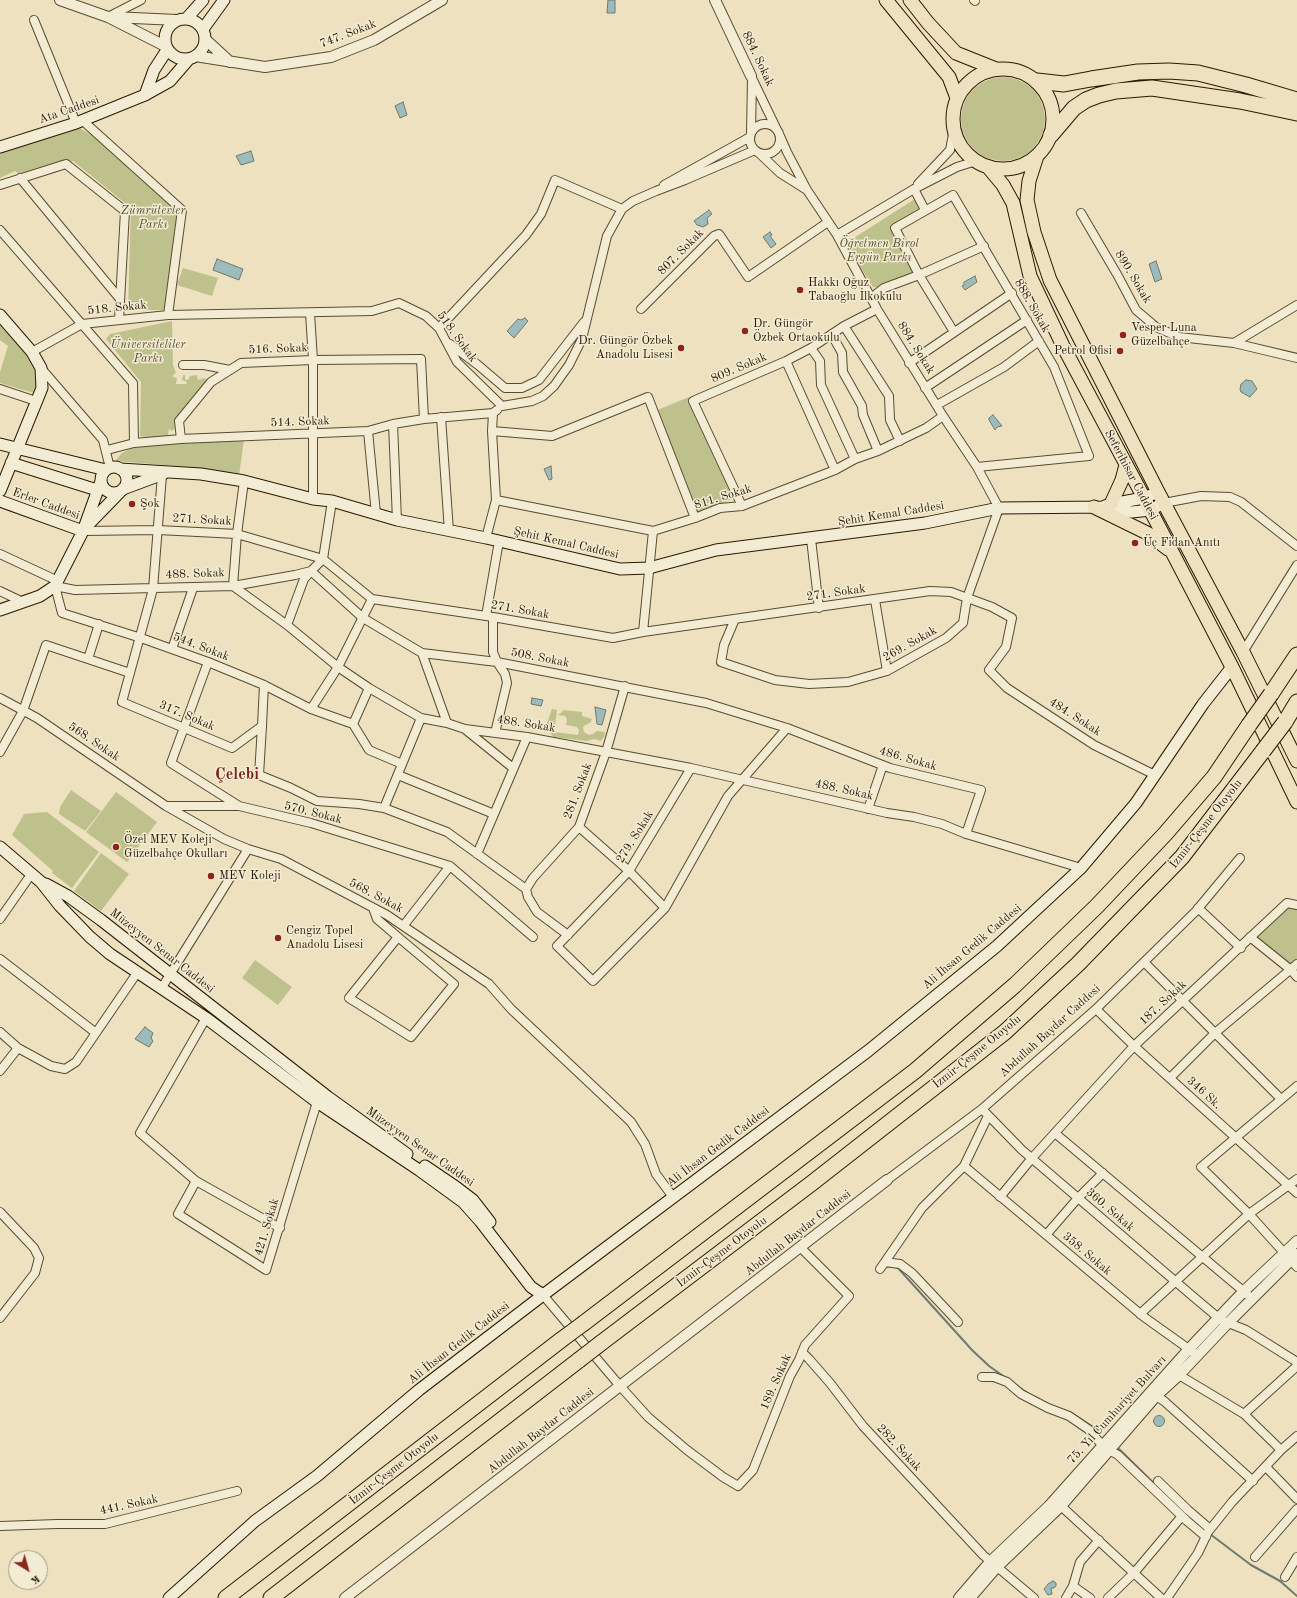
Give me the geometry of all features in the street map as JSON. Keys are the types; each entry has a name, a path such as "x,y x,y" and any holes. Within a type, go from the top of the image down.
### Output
{"highway":[{"path":"1038,81 1064,84 1138,72 1169,71 1198,73 1297,100"},
{"path":"1246,85 1297,92"},
{"path":"1051,135 1074,108 1086,100 1116,91 1152,88 1240,101 1297,113"},
{"path":"1240,101 1297,122"},
{"name":"İzmir-Çeşme Otoyolu","path":"226,1598 561,1340 915,1071 1015,985 1098,906 1166,833 1214,777 1297,655"},
{"name":"İzmir-Çeşme Otoyolu","path":"271,1598 601,1343 812,1183 1005,1032 1078,964 1182,857 1285,722 1297,702"},
{"path":"1285,722 1297,706"}],"main road":[{"path":"145,95 154,70 166,48 165,34 167,28 182,19 202,0"},
{"name":"Ata Caddesi","path":"0,147 79,121 145,95 170,81 192,57 200,52 204,46 204,34 224,0"},
{"path":"886,0 897,16 949,77 957,98"},
{"path":"910,0 928,24 956,53 996,69"},
{"path":"182,19 196,21 204,34"},
{"path":"166,48 175,56 182,59 192,57"},
{"path":"1010,68 1018,70 1038,81 1047,92 1052,106 1054,121 1051,135 1046,146 1038,156 1024,165 1008,169 988,167 966,154 954,129 953,113 957,98 966,84 980,74 996,69 1010,68"},
{"name":"Seferihisar Caddesi","path":"1038,156 1029,181 1027,200 1034,232 1050,280 1161,498 1243,652 1297,761"},
{"name":"Seferihisar Caddesi","path":"988,167 1003,184 1013,203 1030,276 1063,346 1232,667 1297,802"},
{"path":"0,315 32,352 41,368 42,388 0,491"},
{"path":"0,444 112,469 126,477 126,482 121,490 83,531"},
{"path":"11,463 99,486 102,485 107,492 116,493 165,474"},
{"path":"1126,465 1122,480 1103,506 1146,533 1172,552"},
{"path":"0,610 40,596 56,584 83,531 101,477 112,469"},
{"name":"Şehit Kemal Caddesi","path":"112,469 165,474 201,474 244,481 313,499 332,501 397,520 449,532 486,538 620,569 649,568 716,550 811,539 925,523 998,508 1147,504 1161,498"},
{"name":"Erler Caddesi","path":"0,501 83,531"},
{"name":"Ali İhsan Gedik Caddesi","path":"169,1598 255,1522 317,1476 419,1390 868,1051 997,946 1082,868 1136,803 1203,704 1232,667"},
{"name":"Müzeyyen Senar Caddesi","path":"0,847 32,873 60,906 90,937 110,954 206,1018 317,1102 463,1202 480,1221 531,1287 543,1295"},
{"name":"Müzeyyen Senar Caddesi","path":"41,882 74,900 328,1097 416,1161 473,1200 538,1283 543,1295"}],"street":[{"path":"60,0 108,17 166,48"},
{"path":"108,17 141,0"},
{"name":"747. Sokak","path":"192,57 265,67 331,57 374,40 442,0"},
{"name":"884. Sokak","path":"715,0 752,76 786,152 807,190 837,234 877,309 909,363 977,466 998,508"},
{"path":"108,17 182,19"},
{"path":"34,20 79,121 182,210 168,315"},
{"path":"204,34 230,62"},
{"path":"752,76 750,135 752,146 780,173 807,190"},
{"path":"486,538 496,500 492,431 493,413 502,406 532,401 543,396 554,386 570,365 582,339 585,321 607,236 622,209 633,201 656,191 756,151 768,154 779,145 778,132 772,125 762,124 754,129 750,135 713,159 671,180 656,191"},
{"path":"914,189 950,150 954,129"},
{"path":"837,234 957,166 976,161"},
{"path":"0,185 66,164 125,211 119,320"},
{"path":"20,178 120,299"},
{"path":"439,328 526,235 541,214 556,180 622,209"},
{"path":"914,189 925,210 895,228 919,275 954,332"},
{"name":"888. Sokak","path":"925,210 953,195 1012,293 1054,367 1089,456 977,466"},
{"name":"890. Sokak","path":"1081,214 1118,276 1136,310 1156,327 1180,337 1234,343 1297,358"},
{"name":"807. Sokak","path":"641,309 714,236 719,234 748,277 828,222"},
{"path":"0,230 133,383 134,443"},
{"path":"871,298 884,288 919,275 984,246"},
{"path":"909,363 1012,293"},
{"name":"518. Sokak","path":"32,352 82,324 168,315 372,311 399,303 426,316 439,328 457,362 502,406"},
{"path":"1234,343 1297,305"},
{"name":"809. Sokak","path":"742,506 693,401 786,362 832,335 844,326 877,309"},
{"path":"310,313 313,360 313,499"},
{"path":"925,388 1027,320"},
{"path":"448,343 478,365 505,388 522,388 539,380 585,321"},
{"path":"844,326 889,396 890,420 900,441"},
{"path":"832,335 842,353 843,372 862,406 863,415 878,451"},
{"path":"937,405 1004,368 1039,341"},
{"path":"811,348 820,361 821,385 855,459"},
{"name":"516. Sokak","path":"181,439 179,421 211,382 242,363 313,360 421,359 424,418"},
{"path":"786,362 835,470"},
{"path":"183,364 204,365 230,370"},
{"path":"41,368 103,440 112,469"},
{"path":"0,389 36,401"},
{"path":"492,431 552,436 648,397 695,518"},
{"name":"514. Sokak","path":"107,450 134,443 181,439 368,431 424,418 493,413"},
{"name":"811. Sokak","path":"496,500 653,531 695,518 720,508 742,506 835,470 855,459 878,451 926,428 943,416"},
{"path":"441,417 449,532"},
{"path":"393,424 397,520"},
{"path":"368,431 376,514"},
{"name":"317. Sokak","path":"165,474 153,589 141,638 122,702 232,748 262,726"},
{"path":"244,481 237,534 233,586 311,571"},
{"path":"1161,498 1201,496 1230,497 1241,502 1297,546"},
{"path":"287,625 304,579 323,559 332,501"},
{"name":"269. Sokak","path":"735,619 724,645 721,662 775,680 809,684 848,682 887,671 946,638 963,623 967,598 998,508"},
{"name":"271. Sokak","path":"83,531 158,530 237,534 323,559 372,599 490,616 613,638 643,632 930,591 951,592 992,607 1012,618 1006,647 989,670"},
{"path":"643,632 653,531"},
{"path":"811,539 819,608"},
{"path":"495,733 507,684 505,674 497,662 493,652 490,616 499,541"},
{"name":"488. Sokak","path":"0,554 56,584 75,590 233,586 287,625 338,667 369,688 421,718 447,723 465,729 527,737 691,768 868,809 942,824 966,834 1082,868"},
{"path":"1243,652 1297,565"},
{"name":"508. Sokak","path":"311,571 363,618 422,653 497,662 624,686 706,703 787,728"},
{"name":"544. Sokak","path":"56,584 62,613 141,638 208,662 264,685 311,709 353,724"},
{"path":"172,649 193,588"},
{"path":"0,592 23,602"},
{"path":"311,709 338,667 372,599"},
{"path":"875,600 887,671"},
{"path":"88,659 99,624"},
{"path":"0,752 23,711 46,645 130,673"},
{"path":"422,653 447,723"},
{"path":"208,662 171,763 239,806"},
{"name":"484. Sokak","path":"989,670 1007,688 1094,745 1155,775"},
{"path":"264,685 259,775 291,788 317,801 359,804 384,808 447,832 526,889 528,897 536,912 568,935"},
{"name":"281. Sokak","path":"526,889 533,878 579,826 606,752 624,686"},
{"path":"369,688 353,724 369,750 402,764"},
{"name":"568. Sokak","path":"0,698 43,722 166,806 224,839 248,849 281,859 404,925 488,984 511,1009 631,1122 646,1144 656,1174 673,1197"},
{"path":"384,808 421,718"},
{"path":"579,826 629,871 664,908 728,796 787,728"},
{"name":"486. Sokak","path":"787,728 883,766 981,790 966,834"},
{"path":"465,729 514,768"},
{"path":"477,854 527,737"},
{"path":"868,809 883,766"},
{"name":"279. Sokak","path":"664,908 593,981 557,946 629,871 691,768"},
{"path":"398,775 494,814"},
{"name":"570. Sokak","path":"166,806 239,806 311,823 450,866"},
{"path":"161,989 248,849"},
{"name":"Abdullah Baydar Caddesi","path":"345,1598 887,1180 982,1109 1096,1009 1198,908 1240,858"},
{"path":"404,925 450,866 533,937"},
{"path":"0,919 32,873"},
{"name":"187. Sokak","path":"1000,1197 1032,1158 1056,1134 1134,1046 1241,948 1250,937 1287,903 1297,905"},
{"path":"373,908 378,919 385,927 398,937 454,984 411,1037 349,998 398,937"},
{"path":"1198,908 1241,948"},
{"path":"1250,937 1294,967 1297,977"},
{"path":"0,959 96,1033"},
{"path":"1144,962 1281,1099"},
{"path":"1170,1078 1215,1033 1294,967"},
{"path":"0,1032 18,1048 50,1066 64,1069 76,1062 137,973"},
{"name":"346 Sk.","path":"1096,1009 1134,1046 1297,1192"},
{"path":"206,1018 140,1133 196,1181 280,1228"},
{"path":"0,1071 18,1048"},
{"path":"1295,1261 1283,1252 1249,1214 1201,1167 1297,1086"},
{"name":"421. Sokak","path":"196,1181 178,1214 266,1270 317,1102"},
{"name":"360. Sokak","path":"982,1109 1032,1158 1175,1282 1223,1320 1246,1330 1297,1362"},
{"path":"880,1269 922,1208 964,1166 988,1116"},
{"path":"1056,1134 1253,1298"},
{"name":"358. Sokak","path":"964,1166 1140,1314 1198,1355"},
{"path":"1046,1235 1078,1198 1103,1173"},
{"path":"1140,1314 1249,1214 1297,1179"},
{"path":"0,1212 34,1248 39,1258 35,1273 0,1318"},
{"name":"75. Yıl Cumhuriyet Bulvarı","path":"959,1598 990,1562 1049,1506 1198,1355 1244,1291 1283,1252 1297,1241"},
{"name":"189. Sokak","path":"620,1386 648,1417 687,1450 723,1477 738,1486 753,1470 790,1376 805,1344 849,1296 800,1247"},
{"name":"75. Yıl Cumhuriyet Bulvarı","path":"970,1598 990,1562 1061,1506 1094,1468 1108,1446 1189,1349 1223,1320 1253,1298 1295,1261"},
{"path":"885,1262 900,1264 912,1273 958,1322"},
{"path":"543,1295 620,1386"},
{"name":"282. Sokak","path":"802,1352 830,1383 862,1426 990,1562 1034,1598"},
{"path":"1244,1414 1297,1366"},
{"path":"1179,1375 1244,1414 1281,1450"},
{"path":"982,1377 994,1377 1007,1382 1021,1394 1048,1408 1070,1416 1108,1446 1182,1516 1208,1533"},
{"path":"1156,1396 1164,1401 1253,1481"},
{"path":"1167,1598 1203,1545 1208,1533 1232,1502 1281,1450 1297,1436"},
{"path":"1266,1467 1297,1499"},
{"path":"1158,1481 1188,1510 1208,1533"},
{"name":"441. Sokak","path":"0,1526 105,1524 237,1491"},
{"path":"1061,1506 1161,1598"},
{"path":"1256,1557 1297,1509"},
{"path":"1108,1598 1134,1573 1182,1516"},
{"path":"1066,1598 1073,1586 1080,1562 1099,1540"},
{"path":"1285,1576 1297,1558"},
{"path":"1073,1586 1090,1598"}],"green space":[{"path":"995,77 1011,77 1027,84 1038,95 1045,111 1045,127 1042,135 1033,149 1027,154 1011,161 995,161 979,154 968,143 961,127 961,111 968,95 979,84"},
{"name":"Zümrütevler Parkı","path":"78,127 95,137 177,210 167,310 128,310 131,208 73,161 22,176 15,171 0,178 0,153"},
{"name":"Öğretmen Birol Ergün Parkı","path":"918,197 924,208 897,223 919,275 884,288 873,287 847,247 849,241"},
{"path":"183,268 218,278 212,296 177,285"},
{"name":"Üniversiteliler Parkı","path":"172,321 173,365 176,373 173,377 177,378 176,384 186,384 187,382 182,380 183,375 185,375 185,379 188,380 190,376 197,375 198,380 205,378 209,383 176,427 172,431 169,429 168,435 165,438 150,439 140,436 141,382 106,339 110,334"},
{"path":"0,323 30,358 38,370 37,394 0,383 0,372 8,346 0,340"},
{"path":"689,397 735,498 697,513 655,411"},
{"path":"244,439 239,476 198,468 116,460 122,453 134,447"},
{"path":"552,709 557,710 554,732 578,735 579,730 577,727 566,725 567,719 565,716 558,715 563,710 582,712 582,716 592,719 591,722 584,726 584,732 589,735 597,731 605,732 604,737 601,741 594,739 587,741 553,737 546,726"},
{"path":"71,790 101,811 85,831 59,814 60,807"},
{"path":"116,792 157,822 127,862 86,832"},
{"path":"47,812 99,852 72,888 52,873 53,871 12,835 24,814"},
{"path":"101,853 129,874 101,911 74,891"},
{"path":"1287,903 1297,905 1297,964 1291,970 1250,937"},
{"path":"255,960 292,987 278,1005 242,978"}],"water":[{"path":"608,0 615,0 615,13 607,13"},
{"path":"403,102 407,115 400,118 395,106"},
{"path":"251,151 254,161 241,165 236,156"},
{"path":"709,210 712,214 707,218 708,224 703,227 697,225 694,221"},
{"path":"770,232 772,235 770,236 776,244 771,248 763,237"},
{"path":"217,259 243,269 239,280 213,270"},
{"path":"1156,261 1162,279 1155,282 1149,264"},
{"path":"975,276 977,282 965,290 962,286 964,285 964,282"},
{"path":"525,318 528,321 514,338 507,331 518,319 521,320"},
{"path":"1246,380 1252,381 1257,389 1250,397 1241,392 1240,389 1241,384"},
{"path":"993,415 1002,426 997,427 995,430 989,420 989,418"},
{"path":"551,466 552,479 549,480 544,469"},
{"path":"532,698 543,700 541,706 531,704"},
{"path":"595,707 606,710 602,725 597,724"},
{"path":"145,1027 153,1033 151,1038 153,1041 149,1047 135,1039"},
{"path":"1159,1415 1163,1417 1165,1421 1163,1425 1159,1427 1155,1425 1153,1421 1155,1417"},
{"path":"1053,1581 1056,1583 1056,1586 1051,1588 1052,1594 1048,1595 1044,1589"}],"waterway":[{"path":"886,1267 891,1266 898,1268 972,1350 989,1366 1006,1378"},
{"path":"1016,1385 1029,1394"},
{"path":"1071,1413 1098,1430"},
{"path":"1119,1449 1175,1504"},
{"path":"1181,1510 1207,1532"},
{"path":"1210,1534 1251,1565 1280,1581 1297,1596"}],"place":[{"name":"Hakkı Oğuz Tabaoğlu İlkokulu","path":"800,290"},
{"name":"Dr. Güngör Özbek Ortaokulu","path":"745,331"},
{"name":"Vesper Luna Güzelbahçe","path":"1123,335"},
{"name":"Dr. Güngör Özbek Anadolu Lisesi","path":"681,348"},
{"name":"Petrol Ofisi","path":"1120,351"},
{"name":"Şok","path":"132,504"},
{"name":"Üç Fidan Anıtı","path":"1135,543"},
{"name":"Özel MEV Koleji Güzelbahçe Okulları","path":"116,847"},
{"name":"MEV Koleji","path":"211,876"},
{"name":"Cengiz Topel Anadolu Lisesi","path":"278,938"}],"district":[{"name":"Çelebi","path":"237,775"}]}
